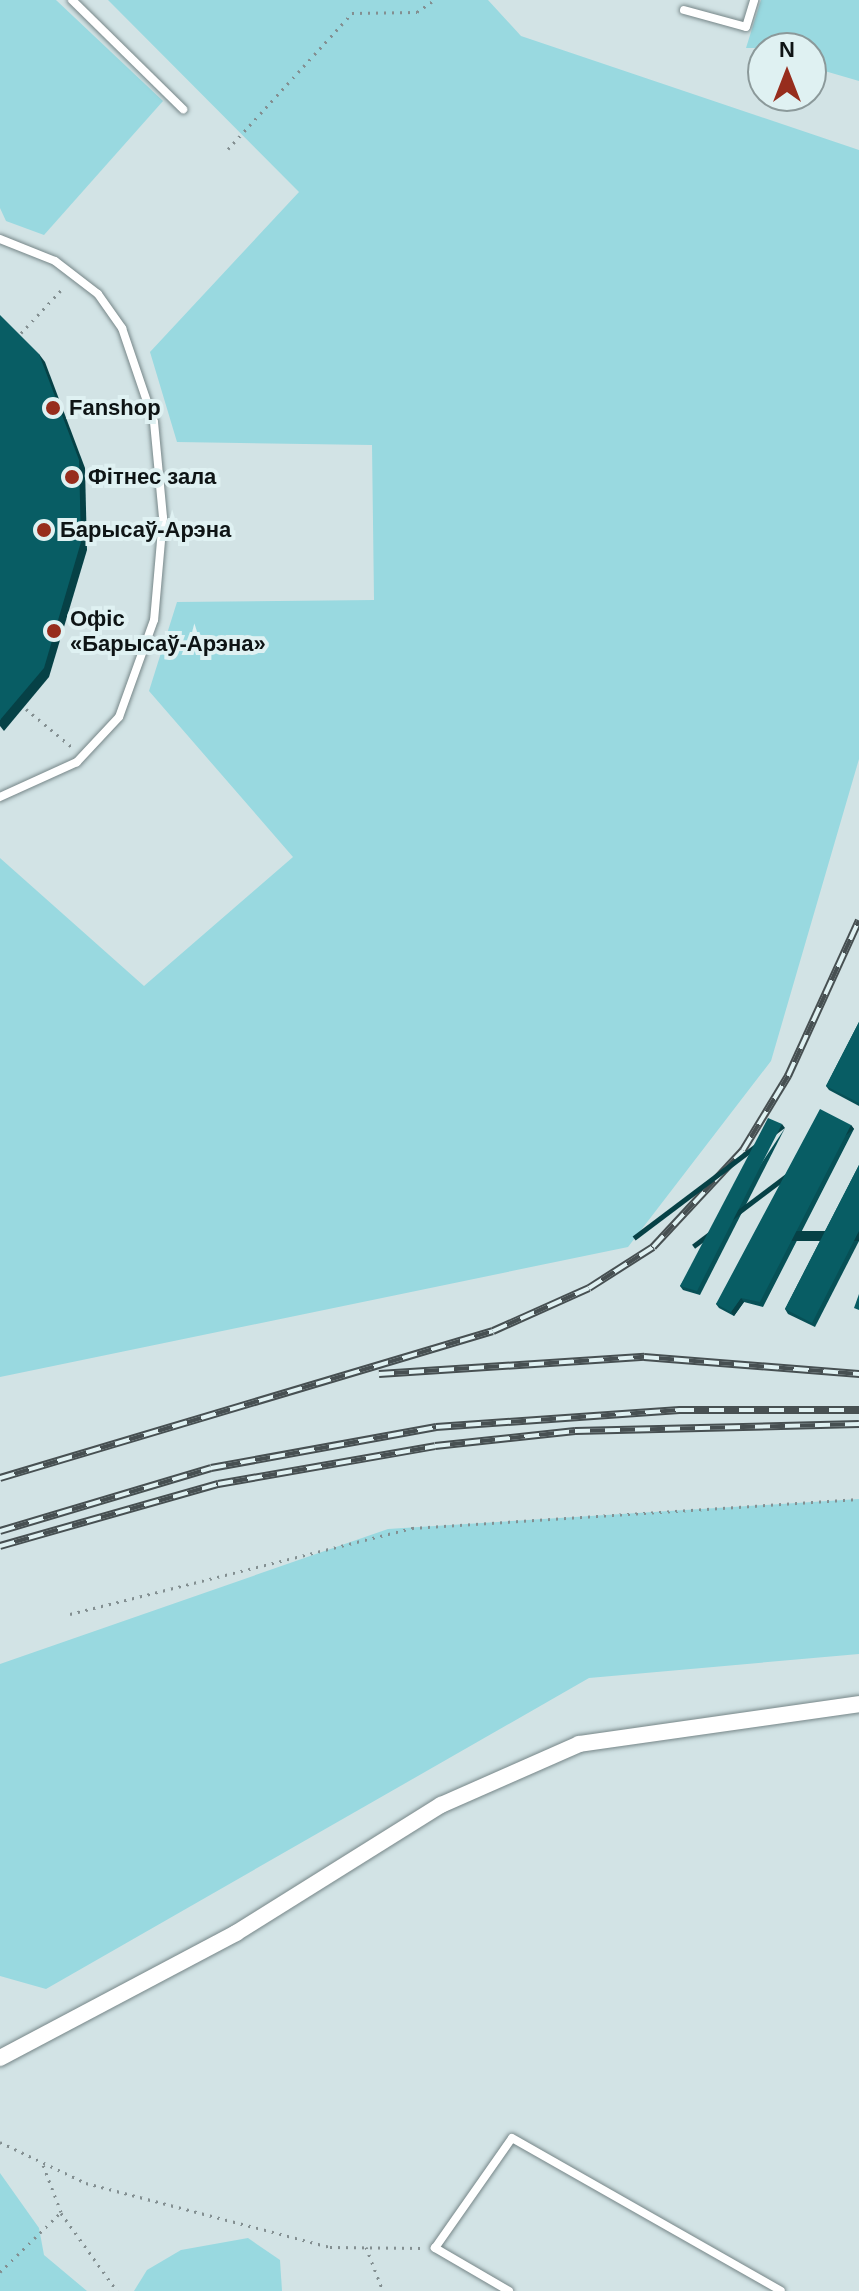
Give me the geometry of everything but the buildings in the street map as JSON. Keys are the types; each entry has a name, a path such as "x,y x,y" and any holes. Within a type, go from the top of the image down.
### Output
{"street":[{"path":"0,2058 236,1933 441,1805 579,1744 859,1704"}],"lane":[{"path":"72,0 183,109"},
{"path":"684,10 746,27 754,0"},
{"path":"0,239 55,261 98,294 122,328 158,438 163,518 154,620 119,717 77,762 0,797"},
{"path":"509,2291 435,2248 512,2138 781,2291"}],"path":[{"path":"228,149 352,13 417,12 434,0"},
{"path":"21,333 63,288"},
{"path":"26,709 72,747"},
{"path":"70,1614 412,1528 859,1499"},
{"path":"0,2142 102,2187 330,2247 435,2248"},
{"path":"42,2162 61,2212 117,2291"},
{"path":"0,2272 61,2212"},
{"path":"366,2247 383,2291"}],"shaded area":[{"path":"0,0 56,0 163,101 44,235 6,221 0,208"},
{"path":"108,0 488,0 521,36 859,150 859,759 771,1061 628,1247 0,1377 0,858 144,986 293,857 149,691 177,602 374,600 372,445 177,442 150,352 299,192"},
{"path":"761,0 859,0 859,81 827,72 827,32 751,32"},
{"path":"859,1499 859,1654 589,1678 46,1989 0,1976 0,1664 388,1529"},
{"path":"0,2173 39,2228 44,2255 87,2291 0,2291"},
{"path":"248,2238 280,2260 282,2291 134,2291 147,2270 181,2250"}],"railway":[{"path":"0,1478 493,1331 589,1288 653,1247 743,1150 788,1076 859,920"},
{"path":"379,1374 644,1357 859,1374"},
{"path":"0,1531 211,1468 436,1427 679,1410 859,1410"},
{"path":"0,1546 218,1484 435,1446 575,1431 859,1424"}],"place":[{"name":"Fanshop","path":"53,408"},
{"name":"Фітнес зала","path":"72,477"},
{"name":"Барысаў-Арэна","path":"44,530"},
{"name":"Офіс «Барысаў-Арэна»","path":"54,631"}]}
